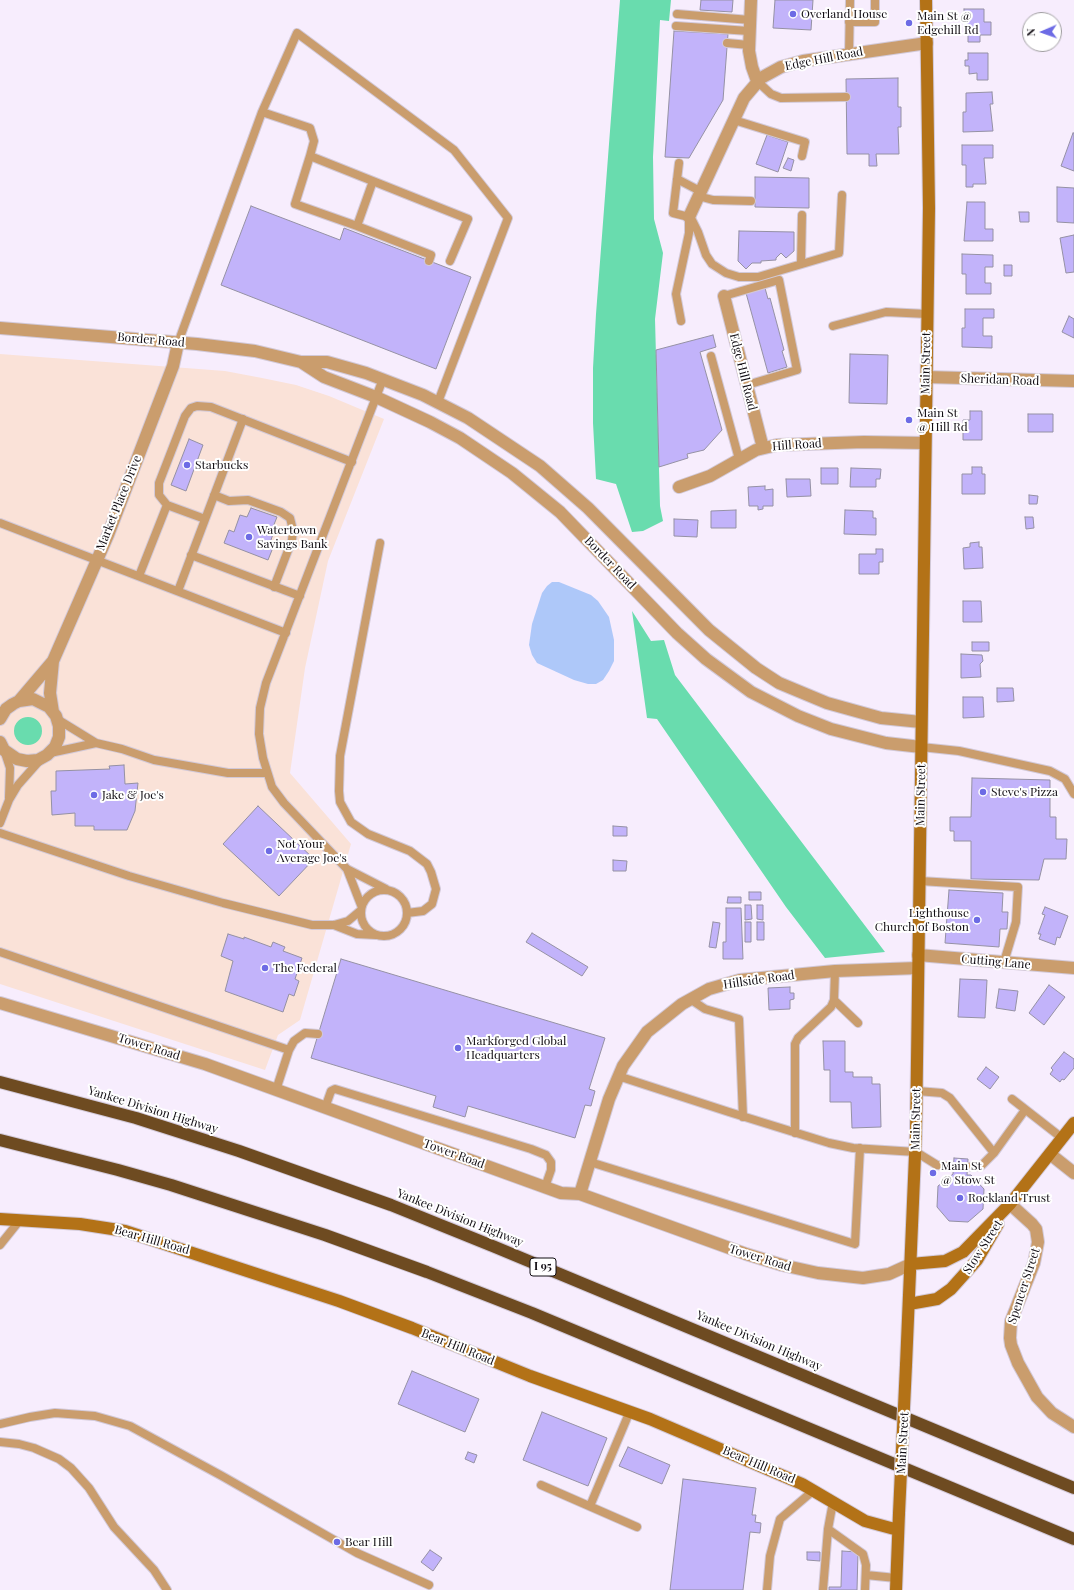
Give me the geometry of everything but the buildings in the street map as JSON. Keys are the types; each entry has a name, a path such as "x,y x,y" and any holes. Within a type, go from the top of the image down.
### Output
{"highway":[{"name":"Yankee Division Highway","path":"0,1082 95,1106 239,1150 391,1205 503,1250 1074,1488"},
{"path":"0,1140 118,1170 211,1198 325,1235 427,1272 539,1316 1074,1539"}],"main road":[{"name":"Main Street","path":"896,1584 916,1152 929,201 926,0"},
{"name":"Stow Street","path":"911,1264 945,1261 956,1257 976,1240 1010,1204 1074,1123"},
{"name":"Stow Street","path":"909,1304 937,1299 960,1281 977,1260 1010,1204"},
{"name":"Bear Hill Road","path":"0,1219 101,1227 156,1240 377,1314 530,1376 630,1411 778,1473 814,1490 865,1521 898,1530"}],"street":[{"path":"751,0 749,45 752,67 757,81"},
{"name":"Edge Hill Road","path":"689,217 744,98 757,81 770,72 788,65 849,54 927,43"},
{"name":"Edge Hill Road","path":"724,296 763,448"},
{"name":"Border Road","path":"0,328 178,343 255,351 301,362 319,361 336,364 383,379 438,402 493,433 540,466 588,508 709,630 756,668 779,683 827,703 881,718 921,722"},
{"name":"Market Place Drive","path":"19,701 53,661 97,560 173,366 178,343"},
{"name":"Border Road","path":"301,362 324,377 376,397 430,422 460,438 512,474 540,495 570,522 677,632 706,659 750,692 798,716 831,729 886,743 921,747"},
{"name":"Sheridan Road","path":"926,377 1074,381"},
{"name":"Hill Road","path":"679,487 710,476 739,459 763,448 798,443 925,443"},
{"name":"Market Place Drive","path":"46,755 55,747 59,737 59,726 55,716 50,693 53,661"},
{"path":"2,712 19,701 33,700 42,702 55,716"},
{"path":"2,746 17,759 27,761 46,755"},
{"name":"Cutting Lane","path":"918,955 1074,968"},
{"name":"Hillside Road","path":"580,1194 618,1076 629,1056 647,1032 664,1016 690,999 718,986 740,980 835,971 918,968"},
{"name":"Tower Road","path":"0,1003 149,1046 545,1187 568,1195 580,1194 746,1254 799,1269 863,1278 889,1274 911,1264"},
{"path":"1050,1154 1074,1173"},
{"name":"Spencer Street","path":"1010,1204 1036,1229 1038,1242 1034,1263 1011,1321 1011,1345 1037,1397 1052,1413 1074,1428"}],"lane":[{"path":"849,54 850,0"},
{"path":"850,22 875,22 875,0"},
{"path":"677,14 750,25"},
{"path":"676,26 750,25"},
{"path":"178,343 262,112 297,33 454,150 508,218 438,402"},
{"path":"727,43 749,45"},
{"path":"757,81 771,94 780,98 846,97"},
{"path":"262,112 310,128 314,141 295,204 357,226 431,256 429,261"},
{"path":"734,120 805,142 802,156"},
{"path":"310,156 468,219 450,261"},
{"path":"679,163 673,213 689,217 696,228 710,261 718,268 731,275 739,277 754,277 839,253 842,194"},
{"path":"677,179 709,200 751,201"},
{"path":"357,226 373,181"},
{"path":"801,264 802,215"},
{"path":"681,321 676,294 689,233 689,217"},
{"path":"724,296 779,280 798,370 746,385"},
{"path":"834,326 886,312 927,314"},
{"path":"711,356 739,459"},
{"path":"334,925 357,934 388,936 398,931 405,923 407,913 401,897 347,869 284,803 272,787 267,773 259,734 260,708 266,683 383,379"},
{"path":"205,519 167,504 159,495 159,483 180,428 191,408 196,406 212,407 352,462"},
{"path":"178,591 243,419"},
{"path":"214,495 229,500 248,500 281,512 290,518 293,530 292,540 274,587"},
{"path":"139,576 167,504"},
{"path":"0,522 286,633"},
{"path":"380,543 340,756 338,791 340,802 351,822 368,834 410,852 427,864 436,889 432,904 422,911 407,913"},
{"path":"191,555 300,596"},
{"path":"55,716 96,743 122,749 154,760 198,769 242,774 267,773"},
{"path":"0,823 9,800 18,785 46,755 96,743"},
{"path":"2,746 10,768 9,800"},
{"path":"921,747 964,752 1050,771 1065,779 1074,794"},
{"path":"0,833 129,876 223,903 312,925 334,925 348,921 361,908 369,894 374,891 386,889"},
{"path":"347,869 361,908 364,925 376,935"},
{"path":"920,881 1018,887 1016,922 1004,962"},
{"path":"0,952 289,1050"},
{"path":"795,1133 795,1044 798,1038 831,1007 834,1000 835,971"},
{"path":"690,999 705,1009 739,1019 743,1117"},
{"path":"834,1000 858,1023"},
{"path":"276,1090 289,1050 294,1041 301,1035 309,1032 318,1034"},
{"path":"618,1076 743,1117 837,1145 916,1152 933,1163 953,1166"},
{"path":"325,1108 331,1091 335,1089 536,1151 546,1155 551,1162 551,1170 545,1187"},
{"path":"917,1091 942,1093 950,1098 994,1153"},
{"path":"1012,1099 1062,1138"},
{"path":"968,1167 981,1166 994,1153 1026,1110"},
{"path":"590,1162 855,1244 860,1148"},
{"path":"0,1245 20,1220"},
{"path":"590,1506 630,1411"},
{"path":"0,1424 30,1416 55,1413 95,1416 130,1426 222,1476 357,1553 429,1584"},
{"path":"0,1442 19,1444 34,1448 59,1459 71,1468 89,1488 114,1527 154,1570 167,1590"},
{"path":"541,1486 637,1527"},
{"path":"766,1590 770,1556 780,1519 814,1490"},
{"path":"823,1590 828,1528 833,1502"},
{"path":"828,1528 862,1551 866,1561 865,1590"},
{"path":"866,1575 896,1584"}],"shaded area":[{"path":"0,354 225,371 296,385 329,396 384,419 328,561 305,668 290,773 351,844 300,1020 278,1035 265,1070 0,984"}],"green space":[{"path":"620,0 671,0 669,21 660,20 653,157 654,219 663,253 655,319 660,506 663,521 643,531 632,532 616,484 596,479 593,423 593,368 596,314"},
{"path":"632,611 651,641 664,640 675,675 885,952 825,958 786,907 657,719 647,718"},
{"path":"28,717 38,721 42,731 38,741 28,745 18,741 14,731 18,721"}],"water":[{"path":"552,582 559,582 591,595 598,601 609,617 614,640 614,661 603,680 596,684 588,684 574,680 537,663 532,655 529,645 532,624 542,593"}],"place":[{"name":"Overland House","path":"793,14"},
{"name":"Main St @ Edgehill Rd","path":"909,23"},
{"name":"Main St @ Hill Rd","path":"909,420"},
{"name":"Starbucks","path":"187,465"},
{"name":"Watertown Savings Bank","path":"249,537"},
{"name":"Steve's Pizza","path":"983,792"},
{"name":"Jake & Joe's","path":"94,795"},
{"name":"Not Your Average Joe's","path":"269,851"},
{"name":"Lighthouse Church of Boston","path":"977,920"},
{"name":"The Federal","path":"265,968"},
{"name":"Markforged Global Headquarters","path":"458,1048"},
{"name":"Main St @ Stow St","path":"933,1173"},
{"name":"Rockland Trust","path":"960,1198"},
{"name":"Bear Hill","path":"337,1542"}]}
